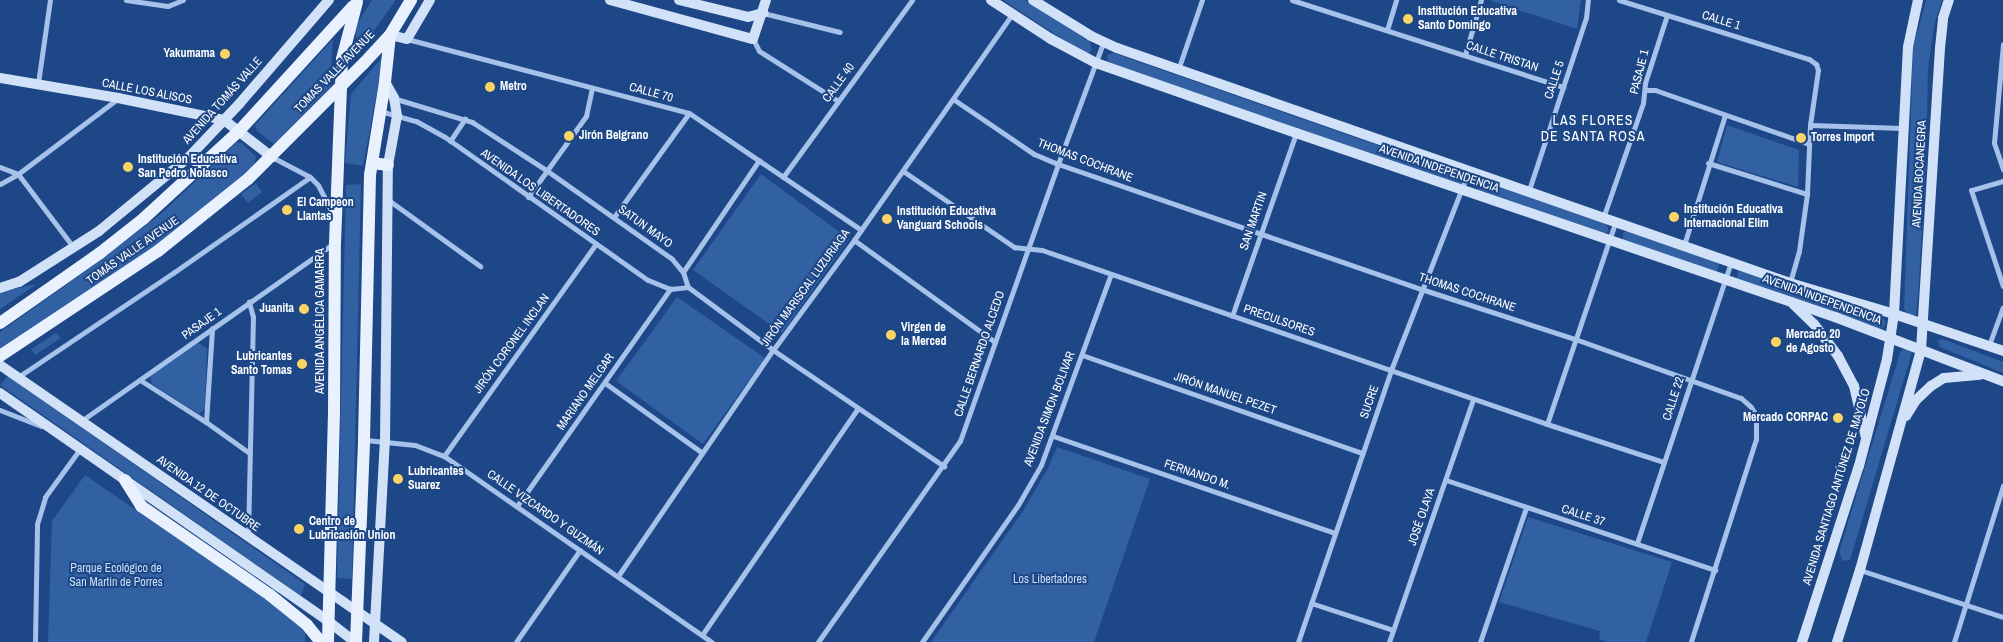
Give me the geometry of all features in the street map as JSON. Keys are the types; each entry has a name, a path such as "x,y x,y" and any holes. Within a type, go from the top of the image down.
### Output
{"main road":[{"name":"TOMAS VALLE AVENUE","path":"272,157 390,35 411,0"},
{"path":"239,130 357,1"},
{"name":"AVENIDA ANGÉLICA GAMARRA","path":"328,642 334,412 335,243 342,59 357,1"},
{"path":"356,642 372,163 380,111 388,97 385,82 390,35"},
{"name":"TOMÁS VALLE AVENUE","path":"0,323 100,253 143,219 239,130"},
{"name":"TOMÁS VALLE AVENUE","path":"0,356 158,251 198,222 272,157"},
{"path":"372,163 388,165"},
{"path":"125,480 134,498 141,506 270,595 307,625 321,642"}],"street":[{"path":"38,84 50,0"},
{"path":"126,0 168,6 183,0"},
{"name":"AVENIDA TOMÁS VALLE","path":"0,288 19,282 74,248 146,195 189,157 224,120 329,0"},
{"path":"390,35 407,39 430,0"},
{"path":"610,0 753,39"},
{"path":"679,0 748,17 763,13 840,32"},
{"path":"766,0 753,39 759,51 838,102"},
{"name":"CALLE 40","path":"783,176 912,0"},
{"name":"AVENIDA INDEPENDENCIA","path":"991,0 1051,39 1096,62 1296,133 1788,301 2003,381"},
{"name":"AVENIDA INDEPENDENCIA","path":"1033,0 1104,43 1178,70 1602,219 1684,245 1790,283 1894,314 2003,351"},
{"path":"1178,70 1202,0"},
{"name":"CALLE TRISTAN","path":"1292,0 1307,2 1564,87"},
{"path":"1388,30 1396,0"},
{"path":"1465,55 1481,0"},
{"name":"CALLE 5","path":"1528,193 1586,18 1588,0"},
{"name":"CALLE 1","path":"1619,0 1809,59 1816,64 1818,70 1810,125"},
{"name":"AVENIDA BOCANEGRA","path":"1890,338 1894,314 1908,47 1918,0"},
{"name":"AVENIDA BOCANEGRA","path":"1921,350 1940,48 1944,18 1949,0"},
{"name":"JIRÓN MARISCAL LUZURIAGA","path":"618,576 701,452 854,240 1013,14"},
{"path":"730,33 737,15"},
{"name":"PASAJE 1","path":"1602,219 1646,90 1645,83 1667,15"},
{"name":"CALLE 70","path":"407,39 689,113 861,230"},
{"name":"CALLE BERNARDO ALCEDO","path":"818,642 960,441 1027,249 1104,43"},
{"path":"2003,44 1994,143 2003,168"},
{"name":"CALLE LOS ALISOS","path":"0,78 118,98 224,120 272,157 310,177 329,203 336,222"},
{"path":"528,197 586,116 592,88"},
{"path":"1646,90 1655,90 1809,144"},
{"path":"374,642 385,442 388,165 397,116 388,97"},
{"name":"SATUN MAYO","path":"388,97 465,119 546,170 672,259 683,272 688,286"},
{"path":"0,184 18,174 118,98"},
{"name":"THOMAS COCHRANE","path":"954,99 1034,154 1058,164 1422,289 1575,339 1741,398 1751,407 1756,416 1756,439 1691,642"},
{"name":"AVENIDA LOS LIBERTADORES","path":"380,111 416,121 450,141 648,280 670,290"},
{"path":"614,217 689,113"},
{"path":"1684,245 1708,163 1725,115"},
{"path":"450,141 465,119"},
{"path":"1790,283 1799,251 1808,194 1810,125 1903,128"},
{"name":"SAN MARTIN","path":"1232,316 1296,133"},
{"path":"683,272 759,160"},
{"path":"1708,163 1808,194"},
{"path":"0,167 18,174 74,248"},
{"name":"PRECULSORES","path":"903,171 1011,246 1042,250 1546,424 1664,462"},
{"name":"SUCRE","path":"1298,642 1391,370 1468,172"},
{"path":"17,377 173,273 310,177"},
{"path":"2003,181 1971,190 2000,266 2003,286"},
{"path":"387,200 480,266"},
{"path":"1546,424 1615,223"},
{"path":"854,240 995,342"},
{"name":"PASAJE 1","path":"81,421 335,243"},
{"name":"JIRÓN CORONEL INCLAN","path":"444,456 596,244"},
{"name":"CALLE 22","path":"1637,543 1690,379 1731,262"},
{"name":"AVENIDA SIMON BOLIVAR","path":"922,642 1018,505 1042,465 1111,274"},
{"path":"670,290 688,286 773,350 944,466"},
{"name":"MARIANO MELGAR","path":"517,506 670,290"},
{"path":"1788,301 1814,324 1838,356 1854,386 1866,439"},
{"path":"248,536 248,452 253,317 249,302"},
{"path":"1989,345 2003,307"},
{"path":"206,422 212,328"},
{"name":"AVENIDA SANTIAGO ANTÚNEZ DE MAYOLO","path":"1802,642 1866,439 1887,359 1890,338"},
{"path":"1838,642 1921,350"},
{"name":"JIRÓN MANUEL PEZET","path":"1082,355 1362,453"},
{"name":"AVENIDA 12 DE OCTUBRE","path":"0,365 402,642"},
{"path":"1900,425 1916,400 1931,386 1944,378 1986,374"},
{"path":"140,380 206,422 248,452"},
{"path":"605,383 701,452"},
{"path":"0,393 356,642"},
{"name":"JOSÉ OLAYA","path":"1389,642 1473,399"},
{"path":"702,635 858,408"},
{"path":"0,410 54,431"},
{"name":"FERNANDO M.","path":"1052,436 1334,533"},
{"name":"CALLE VIZCARDO Y GUZMÁN","path":"364,439 415,445 444,456 712,642"},
{"path":"34,642 37,524 45,497 80,449"},
{"name":"CALLE 37","path":"1446,480 1715,570"},
{"path":"1954,642 2003,486"},
{"path":"1480,642 1526,508"},
{"path":"516,642 580,550"},
{"path":"1860,570 2003,617"},
{"path":"1311,603 1393,630"}],"green space":[{"path":"372,0 396,0 360,50 354,29"},
{"path":"1003,0 1025,0 1090,42 1092,50 1087,55 1083,53"},
{"path":"1581,0 1577,29 1491,1"},
{"path":"1926,0 1942,0 1934,26 1928,68 1926,163 1918,299 1916,315 1909,316 1904,309 1913,48"},
{"path":"333,39 330,87 274,144 257,131 255,125"},
{"path":"1113,53 1460,174 1464,179 1461,184 1456,184 1108,62 1107,55"},
{"path":"384,55 363,166 345,163 351,94"},
{"path":"1727,125 1799,150 1798,187 1717,162"},
{"path":"236,143 242,143 256,157 254,164 248,172 149,252 0,351 0,332 90,268 162,213"},
{"path":"761,174 849,239 782,333 693,270"},
{"path":"1483,181 1606,223 1609,231 1604,234 1479,192 1477,185"},
{"path":"256,183 262,192 248,203 241,194"},
{"path":"361,184 352,579 337,578 346,185"},
{"path":"1627,231 1719,263 1718,270 1716,271 1623,240 1623,233"},
{"path":"1742,270 1882,318 1886,322 1885,326 1880,329 1737,279 1738,271"},
{"path":"37,284 0,309 0,292"},
{"path":"677,297 765,358 703,444 616,381"},
{"path":"56,333 61,338 35,355 31,349"},
{"path":"1943,339 2003,362 2003,373 1940,347 1938,340"},
{"path":"198,343 207,348 205,409 199,414 152,384 150,378 152,373"},
{"path":"1904,349 1912,352 1850,560 1843,561 1839,552 1900,353"},
{"path":"8,376 305,584 301,596 0,385"},
{"name":"Los Libertadores","path":"1057,447 1150,479 1094,642 931,642 1023,511 1048,468"},
{"name":"Parque Ecológico de San Martin de Porres","path":"85,475 305,626 305,642 48,642 52,521"},
{"path":"1528,517 1672,562 1646,642 1607,642 1599,639 1600,631 1499,602"}],"place":[{"name":"Institución Educativa Santo Domingo","path":"1408,19"},
{"name":"Yakumama","path":"225,54"},
{"name":"Metro","path":"490,87"},
{"name":"Jirón Belgrano","path":"569,136"},
{"name":"Torres Import","path":"1801,138"},
{"name":"Institución Educativa San Pedro Nolasco","path":"128,167"},
{"name":"El Campeon Llantas","path":"287,210"},
{"name":"Institución Educativa Internacional Elim","path":"1674,217"},
{"name":"Institución Educativa Vanguard Schools","path":"887,219"},
{"name":"Juanita","path":"304,309"},
{"name":"Virgen de la Merced","path":"891,335"},
{"name":"Mercado 20 de Agosto","path":"1776,342"},
{"name":"Lubricantes Santo Tomas","path":"302,364"},
{"name":"Mercado CORPAC","path":"1838,418"},
{"name":"Lubricantes Suarez","path":"398,479"},
{"name":"Centro de Lubricación Union","path":"299,529"}],"district":[{"name":"LAS FLORES DE SANTA ROSA","path":"1593,128"}]}
